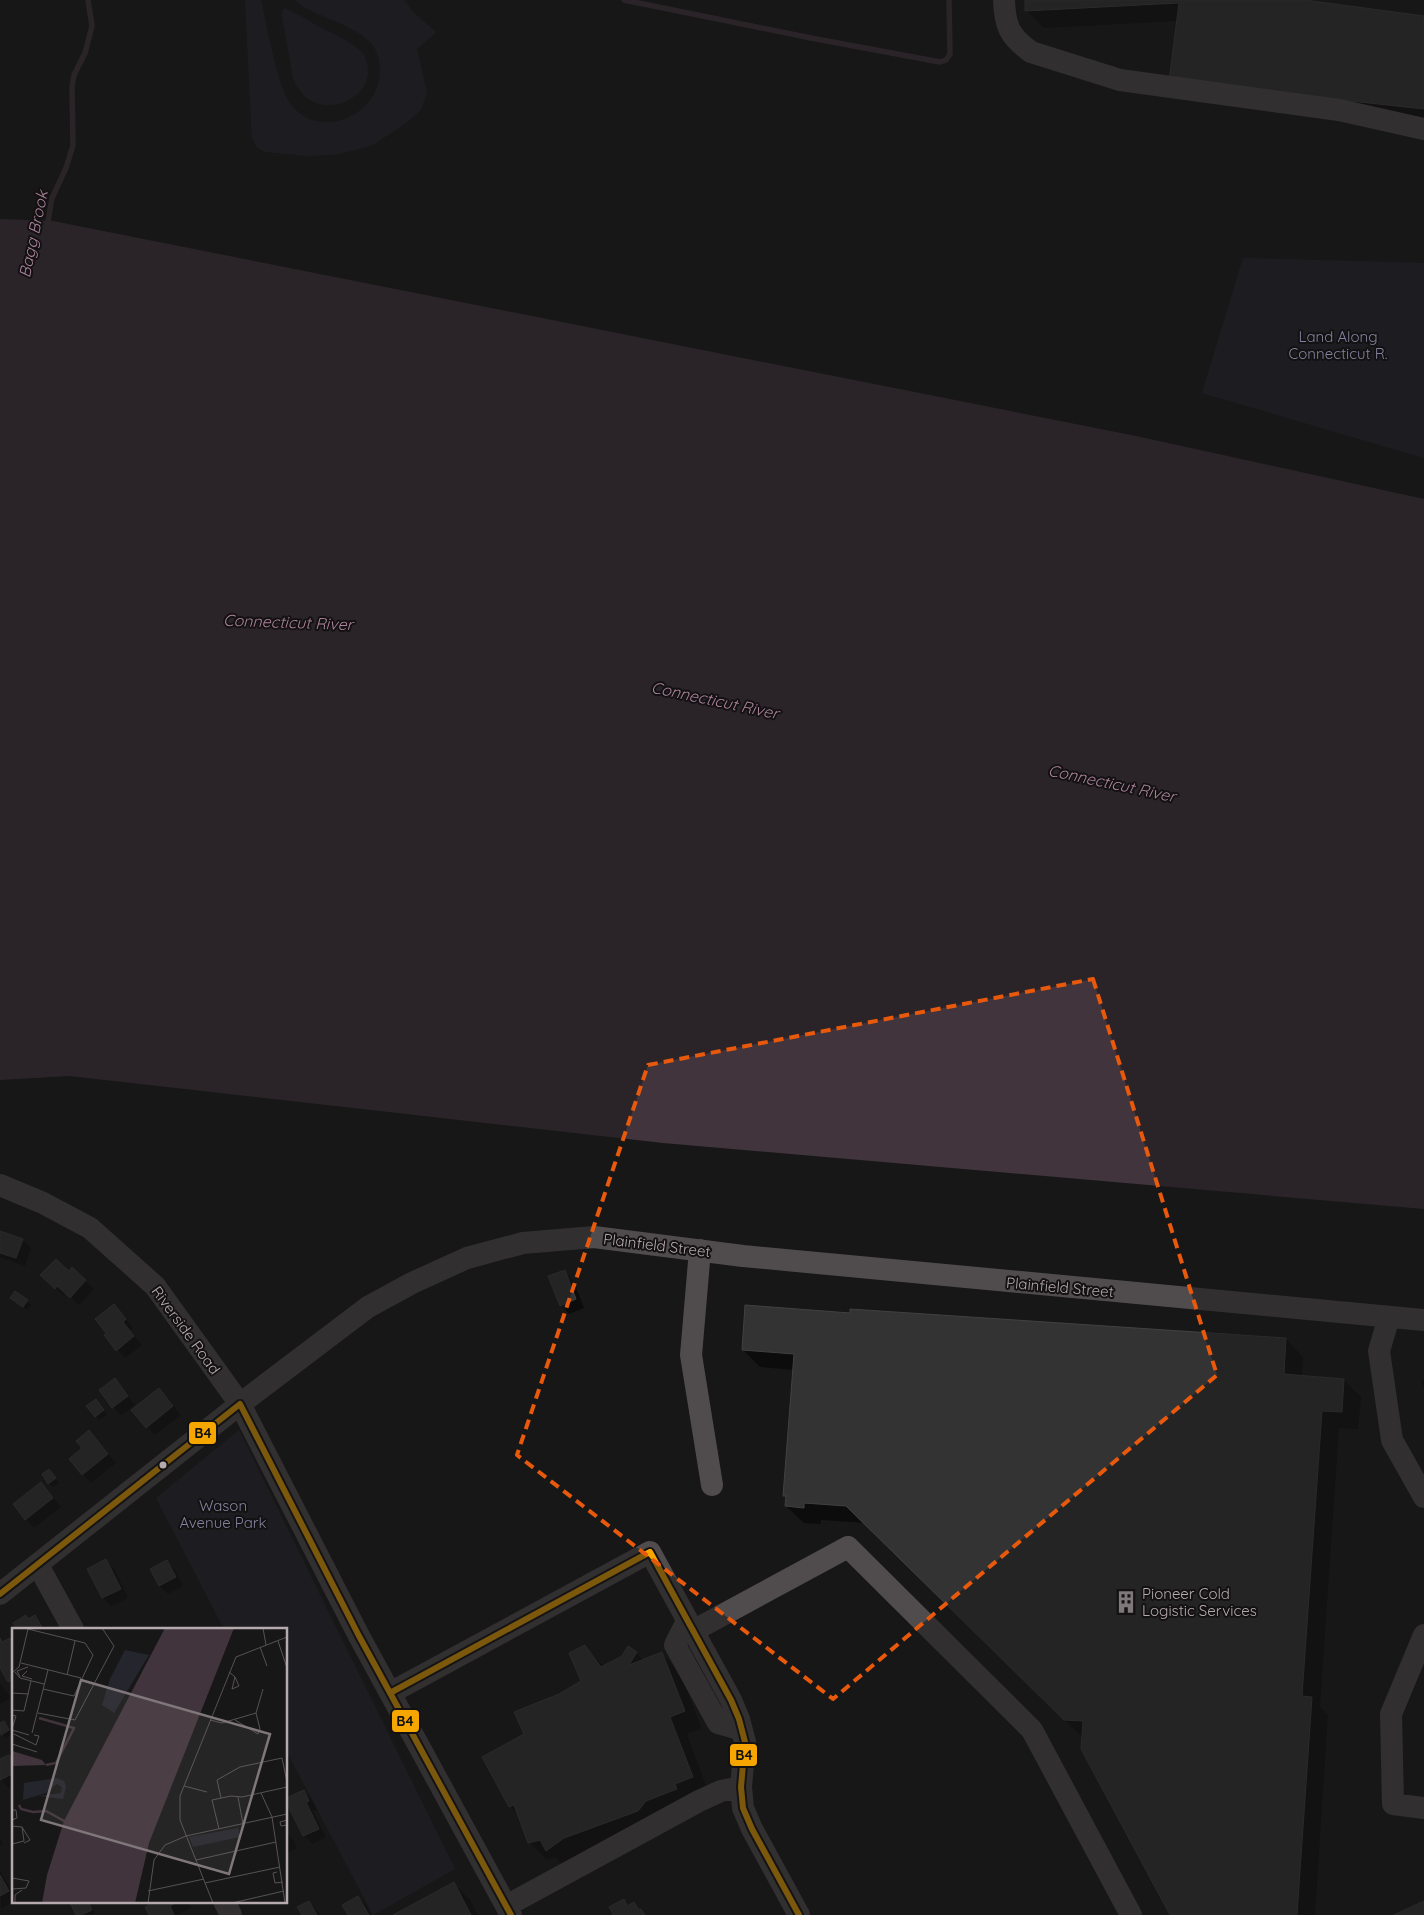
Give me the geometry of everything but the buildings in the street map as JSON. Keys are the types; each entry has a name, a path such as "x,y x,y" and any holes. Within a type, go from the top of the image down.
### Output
{"street":[{"path":"1004,0 1004,17 1009,31 1018,43 1031,52 1120,80 1339,110 1424,129"},
{"name":"Riverside Road","path":"0,1185 43,1203 90,1228 155,1286 240,1404 390,1693 508,1910"},
{"name":"Plainfield Street","path":"0,1594 240,1404 368,1307 412,1283 467,1258 523,1243 594,1237 700,1250 1051,1286 1424,1320"},
{"path":"700,1250 692,1354 712,1485"},
{"path":"1389,1317 1379,1351 1392,1440 1424,1497"},
{"path":"690,1626 848,1548 1032,1730 1131,1915"},
{"path":"390,1693 650,1552 731,1700 745,1742 741,1787 743,1808 752,1829 799,1915"},
{"path":"38,1565 72,1628"},
{"path":"1424,1635 1391,1714 1393,1804 1424,1808"},
{"path":"508,1910 699,1801 721,1792 741,1787"},
{"path":"224,1902 231,1915"}],"highlighted area":[{"path":"1093,979 1217,1375 833,1699 517,1455 648,1065"}],"green space":[{"path":"245,0 261,0 277,71 292,106 304,116 318,121 333,122 347,118 360,111 370,100 377,87 380,71 377,54 371,43 361,35 304,7 295,0 404,0 413,12 436,32 417,49 427,92 421,110 405,124 373,145 340,154 310,156 265,152 257,147 252,138"},
{"path":"284,8 344,39 362,53 368,72 364,85 356,95 344,102 330,105 316,103 303,94 293,78 282,16"},
{"name":"Land Along Connecticut R.","path":"1243,258 1424,263 1424,458 1202,393"},
{"name":"Wason Avenue Park","path":"239,1430 455,1869 373,1915 288,1754 288,1628 223,1628 156,1498"}],"water":[{"name":"Connecticut River","path":"0,219 53,221 1136,436 1424,499 1424,1209 663,1143 69,1076 0,1080"}],"waterway":[{"name":"Bagg Brook","path":"47,227 52,198 66,168 73,145 72,87 74,75 85,53 92,26 88,0"},
{"path":"624,0 940,62 946,60 950,54 949,0"}],"transit line":[{"name":"B4","path":"0,1594 240,1404 359,1636 511,1915"},
{"name":"B4","path":"390,1693 650,1552 731,1700 739,1719 745,1742 741,1787 743,1808 752,1829 799,1915"}],"place":[{"name":"Pioneer Cold Logistic Services","path":"1126,1602"}]}
